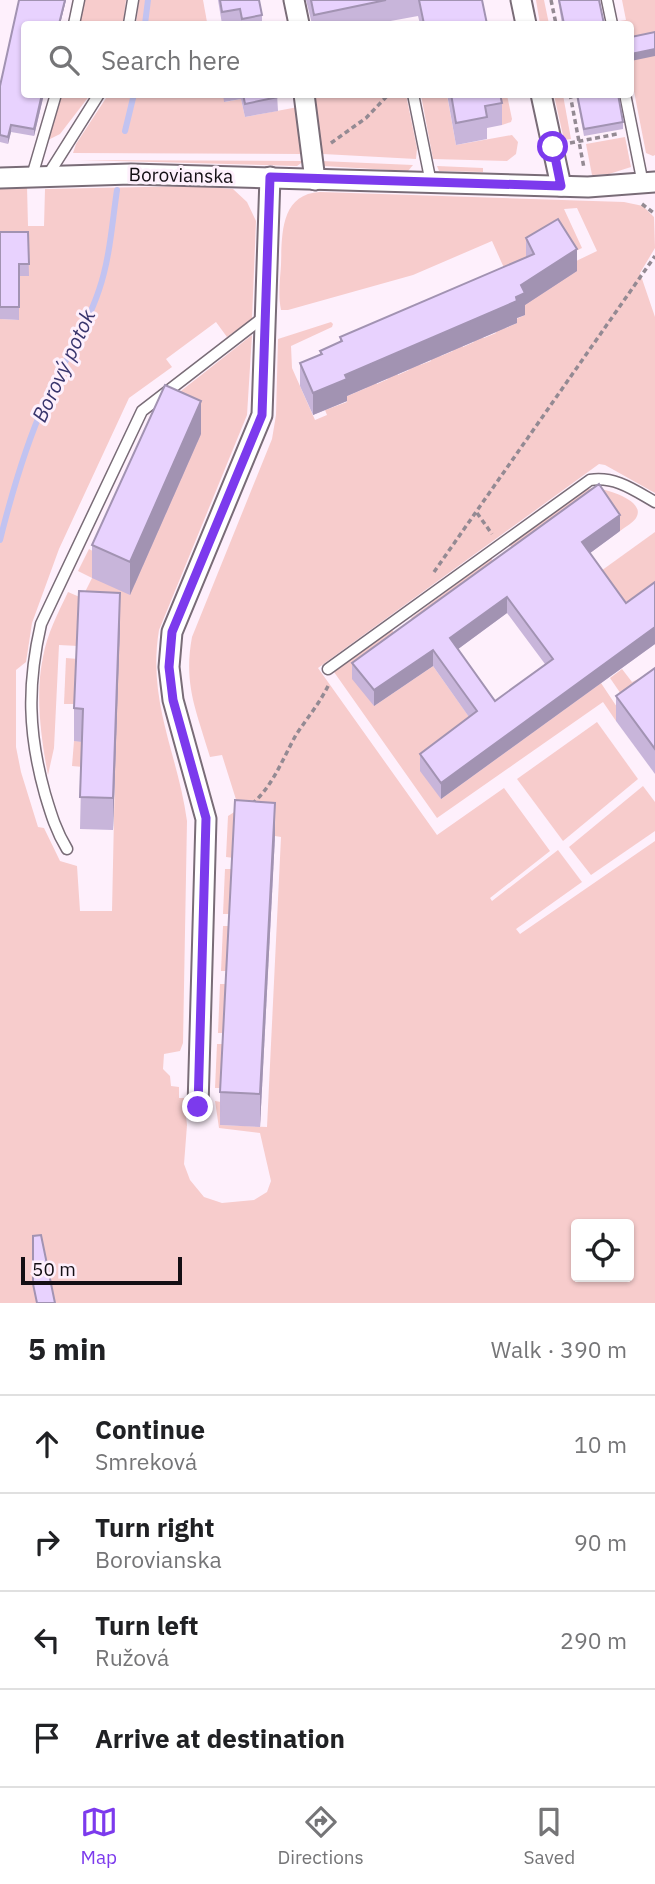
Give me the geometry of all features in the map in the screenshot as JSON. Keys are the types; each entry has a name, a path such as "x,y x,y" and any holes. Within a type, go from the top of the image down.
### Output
{"street":[{"path":"294,0 298,21"},
{"path":"521,0 525,21"},
{"path":"305,98 315,180"},
{"path":"542,98 561,186"},
{"name":"Borovianska","path":"0,178 131,174 621,186 645,189"},
{"path":"198,1107 206,818 173,700 169,667 172,632 262,415 270,177"}],"lane":[{"path":"75,21 79,0"},
{"path":"129,21 133,0"},
{"path":"607,0 611,21"},
{"path":"40,176 55,98"},
{"path":"40,176 96,98"},
{"path":"414,98 431,183"},
{"path":"626,98 645,189"},
{"path":"67,849 57,832 37,766 32,731 32,661 41,624 142,411 266,316"},
{"path":"328,669 590,480 604,478 616,481 655,502"}],"path":[{"path":"551,0 555,21"},
{"path":"312,157 366,118 385,98"},
{"path":"571,98 585,174"},
{"path":"579,141 632,131"},
{"path":"645,189 655,214"},
{"path":"428,597 422,588 655,256"},
{"path":"244,810 267,788 298,732 319,703 329,686 328,669"}],"shaded area":[{"path":"83,0 126,0 123,21 78,21"},
{"path":"139,0 203,0 207,21 136,21"},
{"path":"536,0 544,0 548,21 540,21"},
{"path":"622,0 655,0 653,156 646,153 634,91 634,21 620,21 626,20"},
{"path":"59,98 88,98 60,134 48,140"},
{"path":"106,98 224,98 225,102 241,99 245,117 298,107 303,154 73,153"},
{"path":"311,98 407,98 417,148 416,159 323,154 320,150"},
{"path":"422,98 448,98 456,145 512,135 518,142 516,154 507,161 433,159"},
{"path":"497,98 508,98 512,119 502,125"},
{"path":"555,98 564,98 571,139 564,140"},
{"path":"625,137 631,167 609,174 592,175 586,144"},
{"path":"80,160 304,161 297,166"},
{"path":"321,161 413,165 408,171 323,166"},
{"path":"437,166 483,168 483,172 439,171"},
{"path":"27,186 28,226 44,226 45,189 195,186 233,189 247,202 256,221 252,319 227,337 216,322 166,359 172,367 129,398 59,549 32,623 26,662 16,670 16,747 38,827 44,828 60,861 77,866 80,911 112,911 115,770 72,766 74,741 114,743 78,646 59,645 54,748 48,775 39,701 45,648 68,592 82,598 92,578 78,571 89,549 102,556 153,413 252,335 247,415 159,630 156,656 160,704 187,821 183,1043 180,1051 164,1054 163,1069 170,1076 171,1086 179,1087 179,1098 184,1098 187,1125 184,1164 190,1180 204,1197 222,1203 254,1200 267,1192 271,1181 260,1133 219,1128 215,1101 221,1102 220,1125 267,1127 281,837 275,836 234,858 226,857 228,816 239,809 222,755 210,757 190,684 190,654 192,637 272,439 276,415 278,339 331,322 333,324 332,327 291,346 292,368 315,420 327,415 325,410 347,402 345,397 366,388 365,384 375,380 377,384 388,379 386,375 396,371 398,375 409,370 408,366 417,361 420,365 431,361 429,356 439,352 441,356 453,351 451,347 460,343 463,347 474,342 472,337 484,338 496,333 494,328 506,328 525,315 492,241 413,275 281,310 279,294 283,229 290,208 307,194 320,192 624,202 643,206 654,217 655,248 640,273 655,317 655,493 599,464 318,668 437,835 504,788 550,851 490,898 492,901 558,850 582,882 516,929 520,934 655,841 655,1303 0,1303 0,319 19,320 0,277 29,275 0,244 0,188","holes":["577,208 597,251 572,263 567,255 582,248 564,209"]},
{"path":"595,488 630,500 638,510 636,518 620,531 599,501 519,558 510,545 587,489"},
{"path":"655,532 655,599 626,619 594,576"},
{"path":"491,558 500,572 420,630 411,618"},
{"path":"392,630 402,643 374,706 433,666 477,728 441,799 601,683 623,716 616,721 603,702 437,818 334,672"},
{"path":"66,658 78,659 76,704 64,704"},
{"path":"622,669 632,682 655,671 632,710 610,678"},
{"path":"597,722 638,779 563,841 517,779"},
{"path":"643,786 655,802 655,831 591,875 569,847"},
{"path":"225,869 233,869 231,914 223,914"},
{"path":"223,926 230,926 229,971 221,971"},
{"path":"220,984 228,984 226,1033 218,1033"},
{"path":"217,1044 225,1044 222,1088 215,1088"}],"building":[{"path":"19,0 65,0 60,21 21,21 21,98 41,98 34,129 11,125 8,137 0,135 0,86"},
{"path":"220,0 259,0 262,15 242,19 240,9 222,12"},
{"path":"311,0 386,0 314,15"},
{"path":"419,0 482,0 486,21 423,21"},
{"path":"559,0 599,0 603,21 563,21"},
{"path":"655,32 655,49 634,53 634,36"},
{"path":"244,98 273,98 245,104"},
{"path":"452,98 501,98 502,103 485,106 487,117 456,123"},
{"path":"578,98 619,98 623,122 584,129"},
{"path":"558,219 577,249 521,285 525,293 516,297 517,301 345,375 347,379 313,393 300,363 322,354 320,351 342,341 340,337 534,254 526,238"},
{"path":"0,232 28,232 29,264 19,264 19,307 0,307"},
{"path":"165,385 201,401 130,562 92,545"},
{"path":"599,484 620,515 582,542 626,603 655,582 655,627 441,783 420,754 477,711 433,650 374,690 352,663","holes":["507,597 553,659 495,701 450,638"]},
{"path":"79,591 120,593 113,798 80,797 83,709 74,708"},
{"path":"655,668 655,749 616,696"},
{"path":"235,800 275,803 260,1094 220,1092"},
{"path":"41,1235 55,1303 37,1303 33,1284 33,1236"}],"waterway":[{"name":"Borový potok","path":"145,21 148,0"},
{"name":"Borový potok","path":"125,131 133,98"},
{"name":"Borový potok","path":"0,540 38,419 99,290 108,253 117,190"}],"route":[{"path":"198,1107 206,818 173,700 169,667 172,632 262,415 270,177 561,186 553,147"}]}
